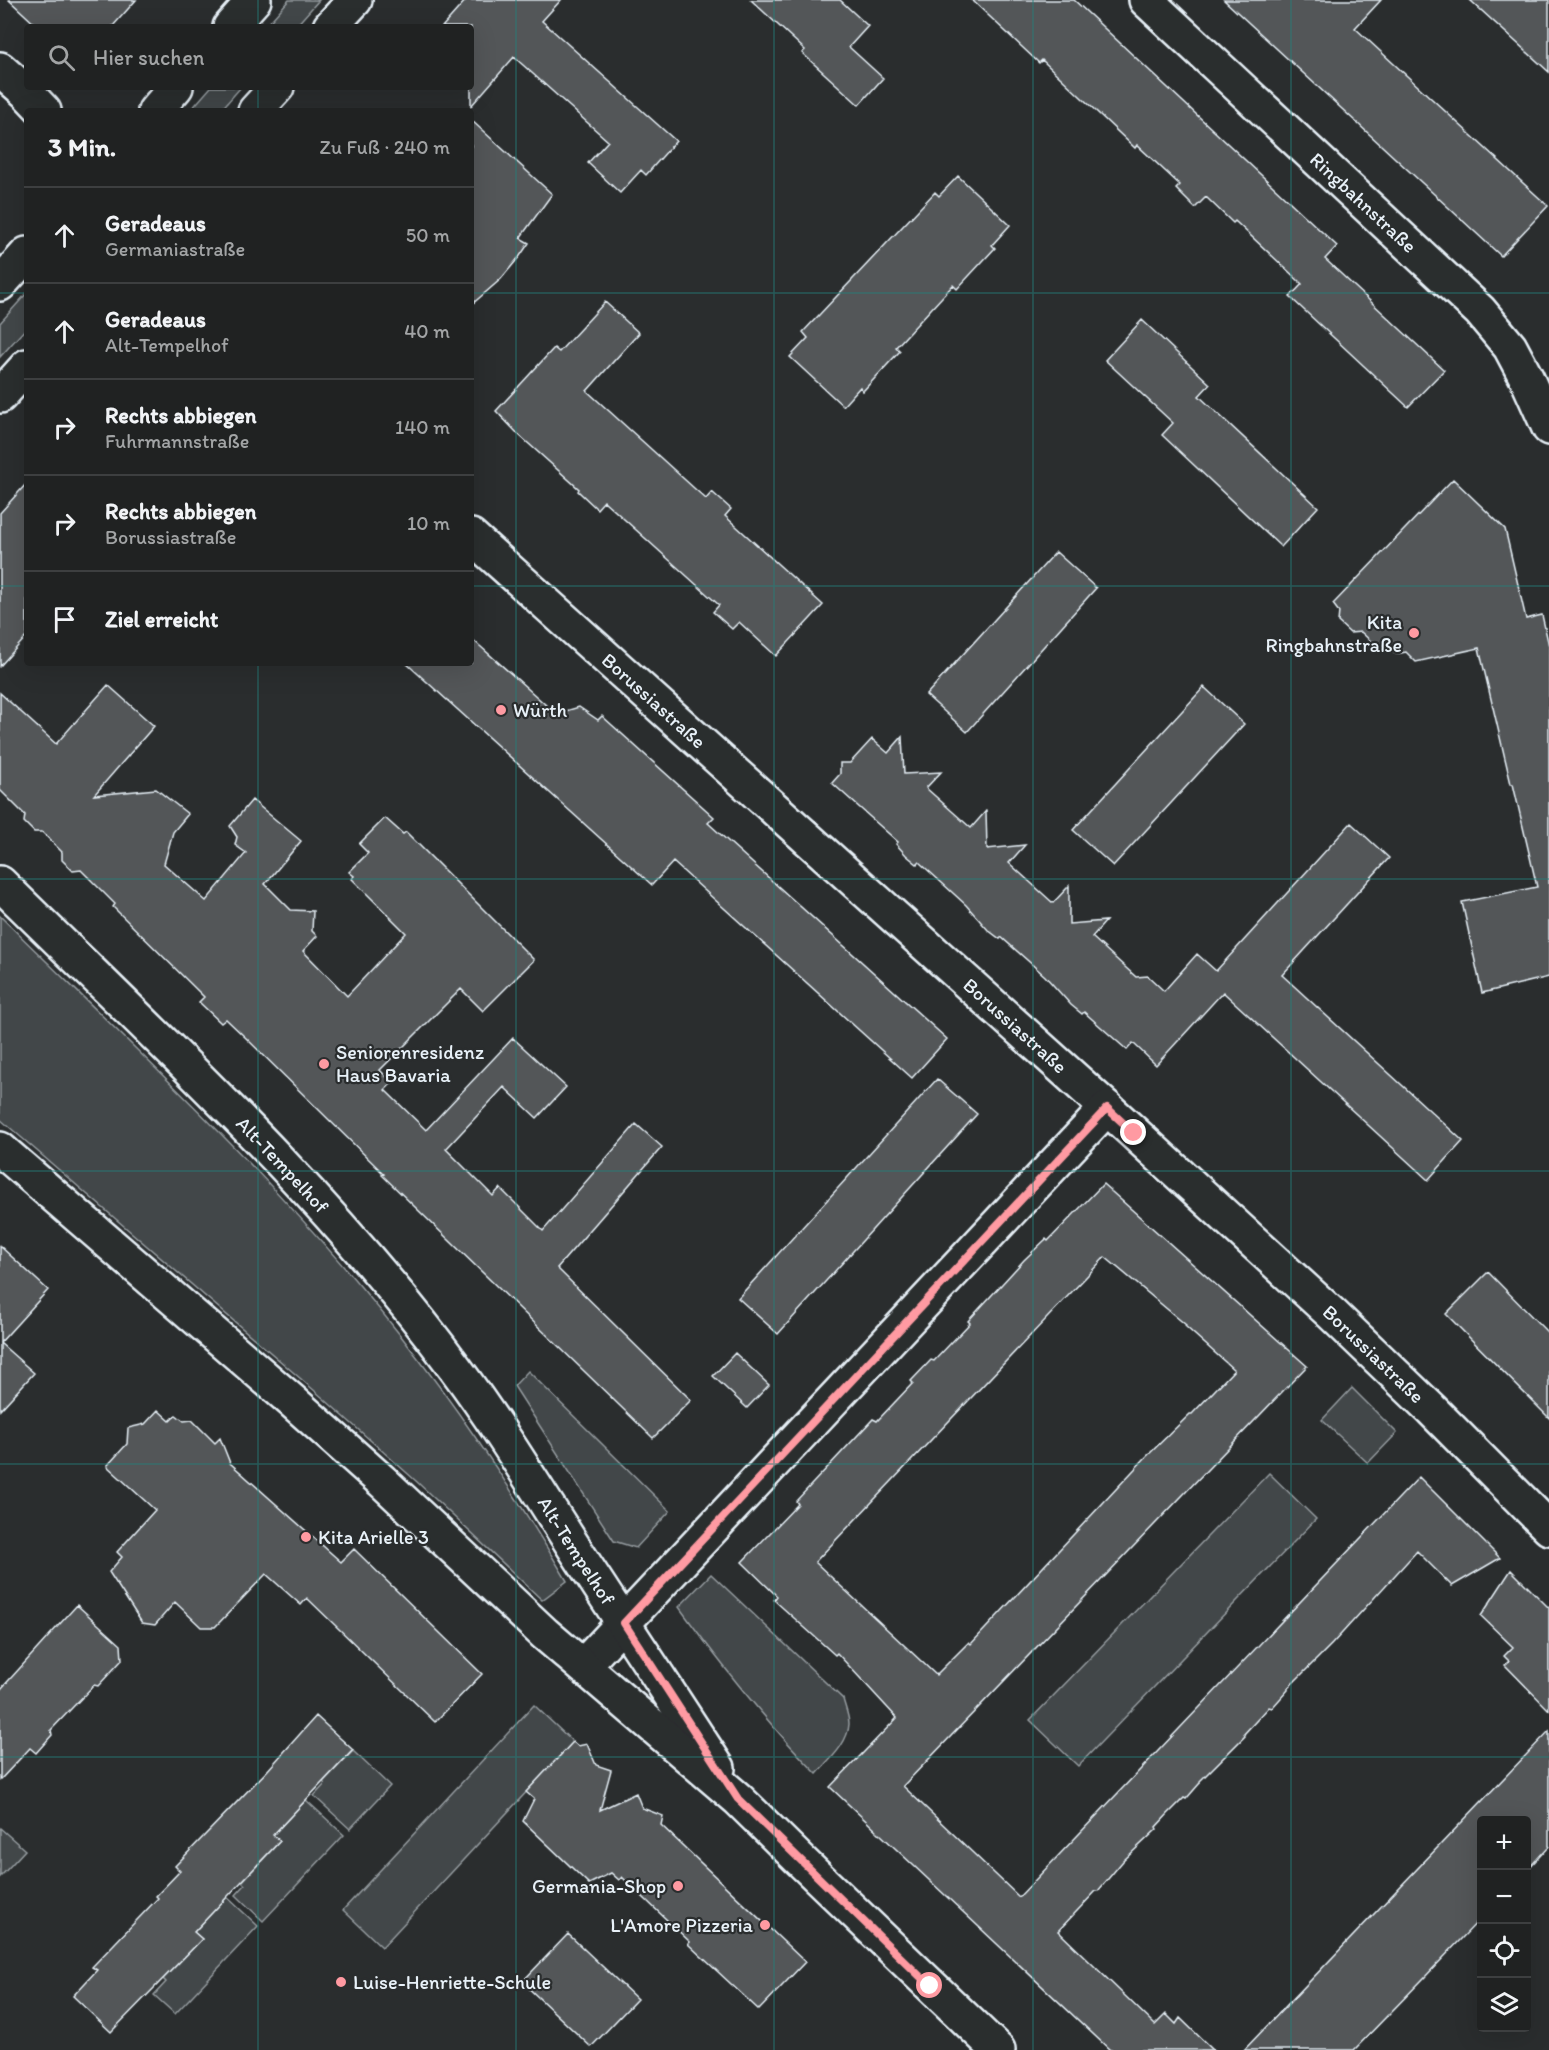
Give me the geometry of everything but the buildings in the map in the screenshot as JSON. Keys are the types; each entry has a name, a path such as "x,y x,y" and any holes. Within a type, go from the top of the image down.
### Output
{"street":[{"path":"233,24 254,0"},
{"path":"333,24 355,0"},
{"name":"Ringbahnstraße","path":"1146,0 1480,311 1510,347 1549,428"},
{"path":"0,69 41,108"},
{"path":"158,108 173,90"},
{"path":"258,108 274,90"},
{"path":"0,284 24,257"},
{"path":"0,396 24,369"},
{"name":"Borussiastraße","path":"474,539 1107,1108 1376,1355 1549,1528"},
{"name":"Alt-Tempelhof","path":"0,883 274,1154 338,1224 398,1295 456,1368 508,1442 738,1799"},
{"path":"583,1666 1107,1108"},
{"path":"0,1149 291,1400 382,1481 526,1617 738,1799 998,2050"}],"shaded area":[{"path":"289,0 319,0 298,24 268,24"},
{"path":"208,90 238,90 223,108 193,108"},
{"path":"24,296 24,330 0,357 0,323"},
{"path":"0,916 275,1190 361,1287 417,1357 470,1430 520,1504 567,1581 542,1600 416,1481 323,1398 0,1119"},
{"path":"528,1371 670,1511 636,1548 614,1541 514,1386"},
{"path":"1352,1388 1397,1433 1368,1463 1322,1420"},
{"path":"1269,1473 1316,1519 1078,1766 1030,1720"},
{"path":"711,1574 843,1699 849,1721 848,1731 837,1751 817,1774 745,1693 679,1607"},
{"path":"534,1705 573,1742 382,1947 343,1910"},
{"path":"353,1751 390,1786 350,1829 314,1796 325,1784 323,1782"},
{"path":"306,1800 344,1835 263,1921 236,1895 245,1885 242,1882 280,1841 273,1835"},
{"path":"0,1828 25,1850 0,1877"},
{"path":"227,1897 258,1926 175,2014 154,1995 166,1982 163,1979 202,1939 194,1932"}],"place":[{"name":"Kita Ringbahnstraße","path":"1414,633"},
{"name":"Würth","path":"501,710"},
{"name":"Seniorenresidenz Haus Bavaria","path":"324,1064"},
{"name":"Kita Arielle 3","path":"306,1537"},
{"name":"Germania-Shop","path":"678,1886"},
{"name":"L'Amore Pizzeria","path":"765,1925"},
{"name":"Luise-Henriette-Schule","path":"341,1982"}],"route":[{"path":"930,1986 738,1799 624,1623 1107,1108 1134,1133"}]}
